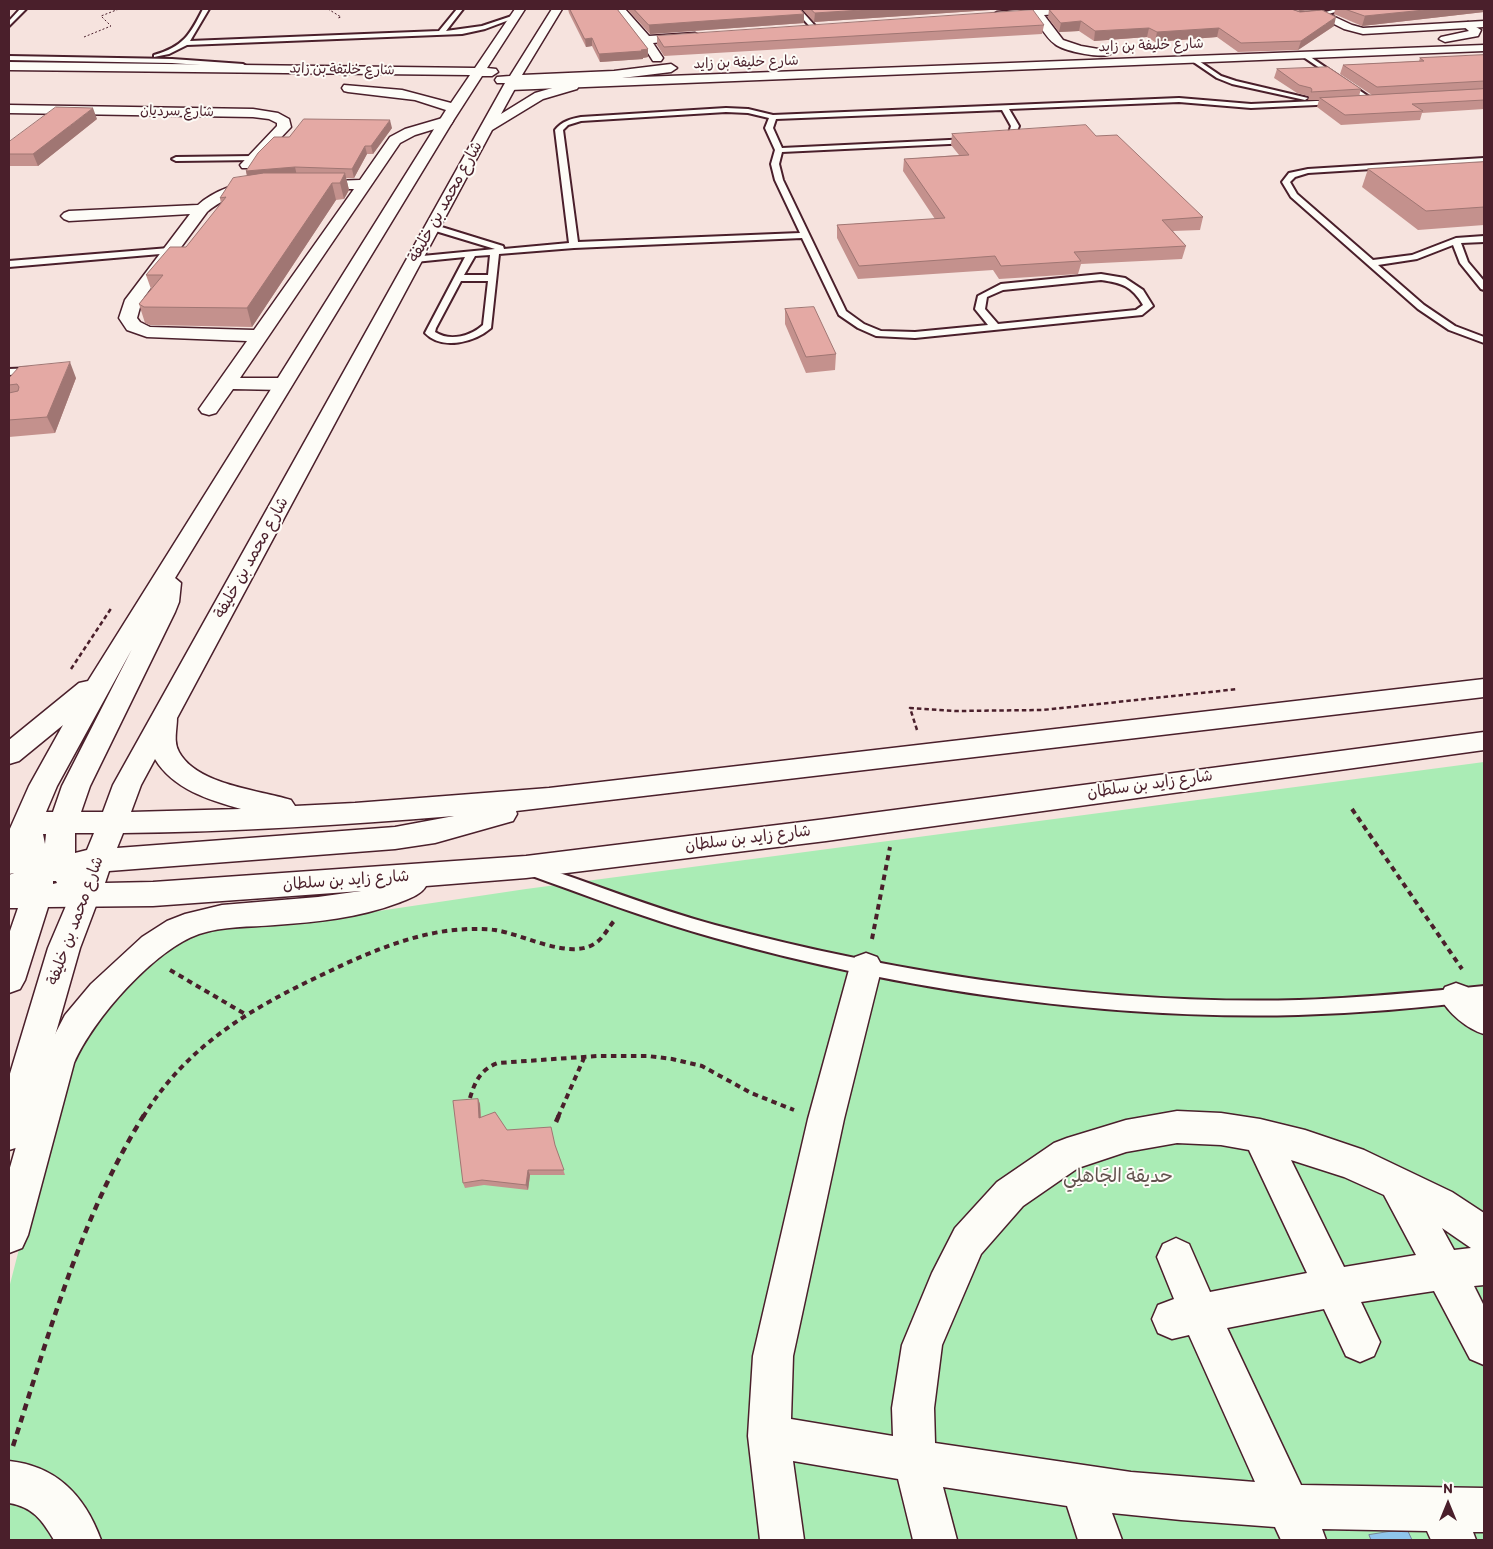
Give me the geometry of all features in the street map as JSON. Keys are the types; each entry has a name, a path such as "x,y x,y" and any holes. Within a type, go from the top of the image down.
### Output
{"main road":[{"name":"شارع محمد بن خليفة","path":"31,866 17,824 43,786 108,668 167,569 450,115 491,79 532,47 557,9"},
{"path":"623,9 657,58"},
{"path":"989,16 1035,11 1091,9"},
{"path":"1276,9 1298,16 1322,14 1348,27 1363,31 1478,26"},
{"name":"شارع محمد بن خليفة","path":"9,1134 64,948 127,786 415,259 432,227 454,175 486,129 491,79 500,38 519,11"},
{"path":"519,11 526,16 525,24"},
{"path":"1035,11 1059,42 1079,49 1106,53"},
{"path":"1444,39 1474,34 1478,26"},
{"path":"646,40 706,36"},
{"path":"482,48 500,38"},
{"name":"شارع خليفة بن زايد","path":"491,79 601,70 1484,38"},
{"path":"1040,55 1056,49 1059,42"},
{"path":"532,47 541,56"},
{"name":"شارع خليفة بن زايد","path":"9,66 416,72 491,79 585,84 1484,48"},
{"path":"9,60 24,59"},
{"path":"416,72 439,67 460,59"},
{"path":"572,65 601,70"},
{"path":"263,82 308,79 491,79 614,75 672,68"},
{"path":"486,129 539,96 585,84"},
{"name":"شارع خليفة بن زايد","path":"429,86 335,86 400,93 438,102 450,115"},
{"name":"شارع سرديان","path":"9,109 260,114 282,119 284,127 251,161"},
{"path":"39,121 54,110"},
{"path":"209,409 397,138 450,115"},
{"path":"298,185 364,184"},
{"path":"260,336 157,333 133,326 128,318 134,300 202,209 215,198 228,192 272,185"},
{"path":"69,216 202,209"},
{"path":"227,383 283,384"},
{"path":"9,980 31,866 76,786 167,602 169,586 167,569"},
{"path":"9,754 65,710 108,668"},
{"path":"31,866 113,822 180,822 355,814 549,798 1484,688"},
{"path":"164,719 163,745 168,757 184,774 205,785 232,796 262,804 355,814"},
{"name":"شارع زايد بن سلطان","path":"17,824 31,866 85,895 153,894 426,876 526,867 896,820 1484,741"},
{"path":"31,866 395,838 435,832 474,823 549,798"},
{"path":"9,1235 57,1063 65,1043 90,1005 143,954 171,934 202,921 234,916 338,908 361,904 406,887 426,876"},
{"path":"782,1540 773,1488 769,1436 769,1395 773,1356 826,1119 866,966"},
{"path":"935,1540 915,1460 913,1408 922,1345 946,1287 968,1241 1010,1194 1067,1155 1126,1136 1177,1127 1220,1129 1260,1135 1351,1162 1439,1205 1484,1235"},
{"path":"1260,1135 1360,1342"},
{"path":"1397,1183 1484,1345"},
{"path":"1176,1257 1185,1316 1296,1523"},
{"path":"1185,1316 1444,1270 1484,1266"},
{"path":"769,1436 1082,1488 1212,1500 1296,1523 1447,1525 1484,1510"},
{"path":"10,1466 30,1485 58,1505 79,1540"},
{"path":"1082,1488 1100,1540"}],"lane":[{"path":"9,24 23,9"},
{"path":"188,43 206,9"},
{"path":"441,33 460,9"},
{"path":"797,9 815,29"},
{"path":"1322,14 1342,9"},
{"path":"100,60 149,57 176,50 188,43 476,30 519,11"},
{"path":"1304,55 1372,100"},
{"path":"24,59 286,67 329,71"},
{"path":"1194,60 1220,77 1234,83 1330,103"},
{"path":"1227,88 1234,83"},
{"path":"1199,100 1213,95"},
{"path":"574,245 559,130 561,126 572,121 726,110 748,111 773,117 1004,106 1199,100 1252,106 1347,102"},
{"path":"1355,102 1382,100"},
{"path":"989,140 999,139 1012,134 1015,126 1004,106"},
{"path":"773,117 769,128 779,150 775,164 779,180 842,312 861,326 878,334 915,335 995,327 1139,312 1148,306 1140,292 1122,280 1101,277 1001,287 983,296 980,309 995,327"},
{"path":"779,150 979,140"},
{"path":"176,159 251,161"},
{"path":"1484,160 1308,171 1292,175 1286,182 1294,195 1421,307 1452,328 1484,340"},
{"path":"432,227 486,245 514,251"},
{"path":"415,259 574,245 804,234"},
{"path":"1370,263 1414,257 1456,241 1484,239"},
{"path":"1456,241 1464,263 1484,287"},
{"path":"9,264 169,251"},
{"path":"471,255 431,328 430,333 435,337 455,340 485,330 488,326 495,253"},
{"path":"458,278 492,278"},
{"path":"9,372 38,371"},
{"path":"526,867 629,904 737,938 866,966 959,983 1059,996 1160,1004 1261,1007 1478,1000"}],"path":[{"path":"84,37 111,26 101,16 119,9"},
{"path":"67,674 116,601"},
{"path":"924,755 910,708 956,711 1044,710 1239,689"},
{"path":"1352,809 1478,1000"},
{"path":"866,966 896,820"},
{"path":"10,1466 62,1294 93,1215 139,1119 178,1069 213,1038 245,1014 329,971 417,938 461,930 498,930 573,950 594,945 629,904"},
{"path":"143,954 245,1014"},
{"path":"470,1098 478,1078 489,1066 498,1063 644,1055 671,1058 696,1065 722,1075 770,1101 826,1119"},
{"path":"556,1122 584,1058"}],"green space":[{"name":"حديقة الجَاهلِي","path":"1484,762 1484,1540 9,1540 9,1288 59,1094 81,1033 152,956 210,925 372,912 526,889"}],"water":[{"path":"1407,1529 1412,1540 1371,1540 1369,1535"}],"building":[{"path":"570,9 617,9 648,49 599,54 592,38 585,39"},
{"path":"634,9 800,9 804,14 649,25"},
{"path":"811,9 877,9 815,13"},
{"path":"1049,9 1291,9 1300,12 1322,10 1336,17 1301,41 1241,43 1219,28 1157,32 1149,28 1095,31 1081,21 1061,23"},
{"path":"1345,9 1434,9 1365,16"},
{"path":"1033,10 1044,25 664,47 657,36"},
{"path":"1484,55 1484,81 1377,87 1343,65 1424,61 1420,58"},
{"path":"1328,67 1361,89 1311,92 1311,88 1299,85 1277,69"},
{"path":"1484,89 1484,100 1412,104 1423,111 1345,115 1320,98"},
{"path":"56,107 93,108 33,154 9,154 9,142"},
{"path":"304,119 390,120 371,146 365,146 352,169 295,167 246,171 258,153 274,137 289,137"},
{"path":"1086,125 1096,136 1117,135 1203,217 1162,220 1186,246 1074,252 1081,261 1001,266 995,256 859,266 837,225 945,218 904,159 969,155 952,134"},
{"path":"1484,162 1484,207 1426,211 1368,169"},
{"path":"264,173 345,173 340,183 332,183 247,308 144,307 139,304 163,275 146,275 170,247 186,247 226,197 220,198 233,178"},
{"path":"814,307 836,354 806,357 785,309"},
{"path":"70,362 47,417 9,420 9,393 18,391 19,387 17,384 9,385 9,378 19,367"},
{"path":"478,1099 479,1118 495,1112 507,1130 551,1127 564,1170 528,1170 526,1185 482,1180 463,1183 453,1101"}]}
